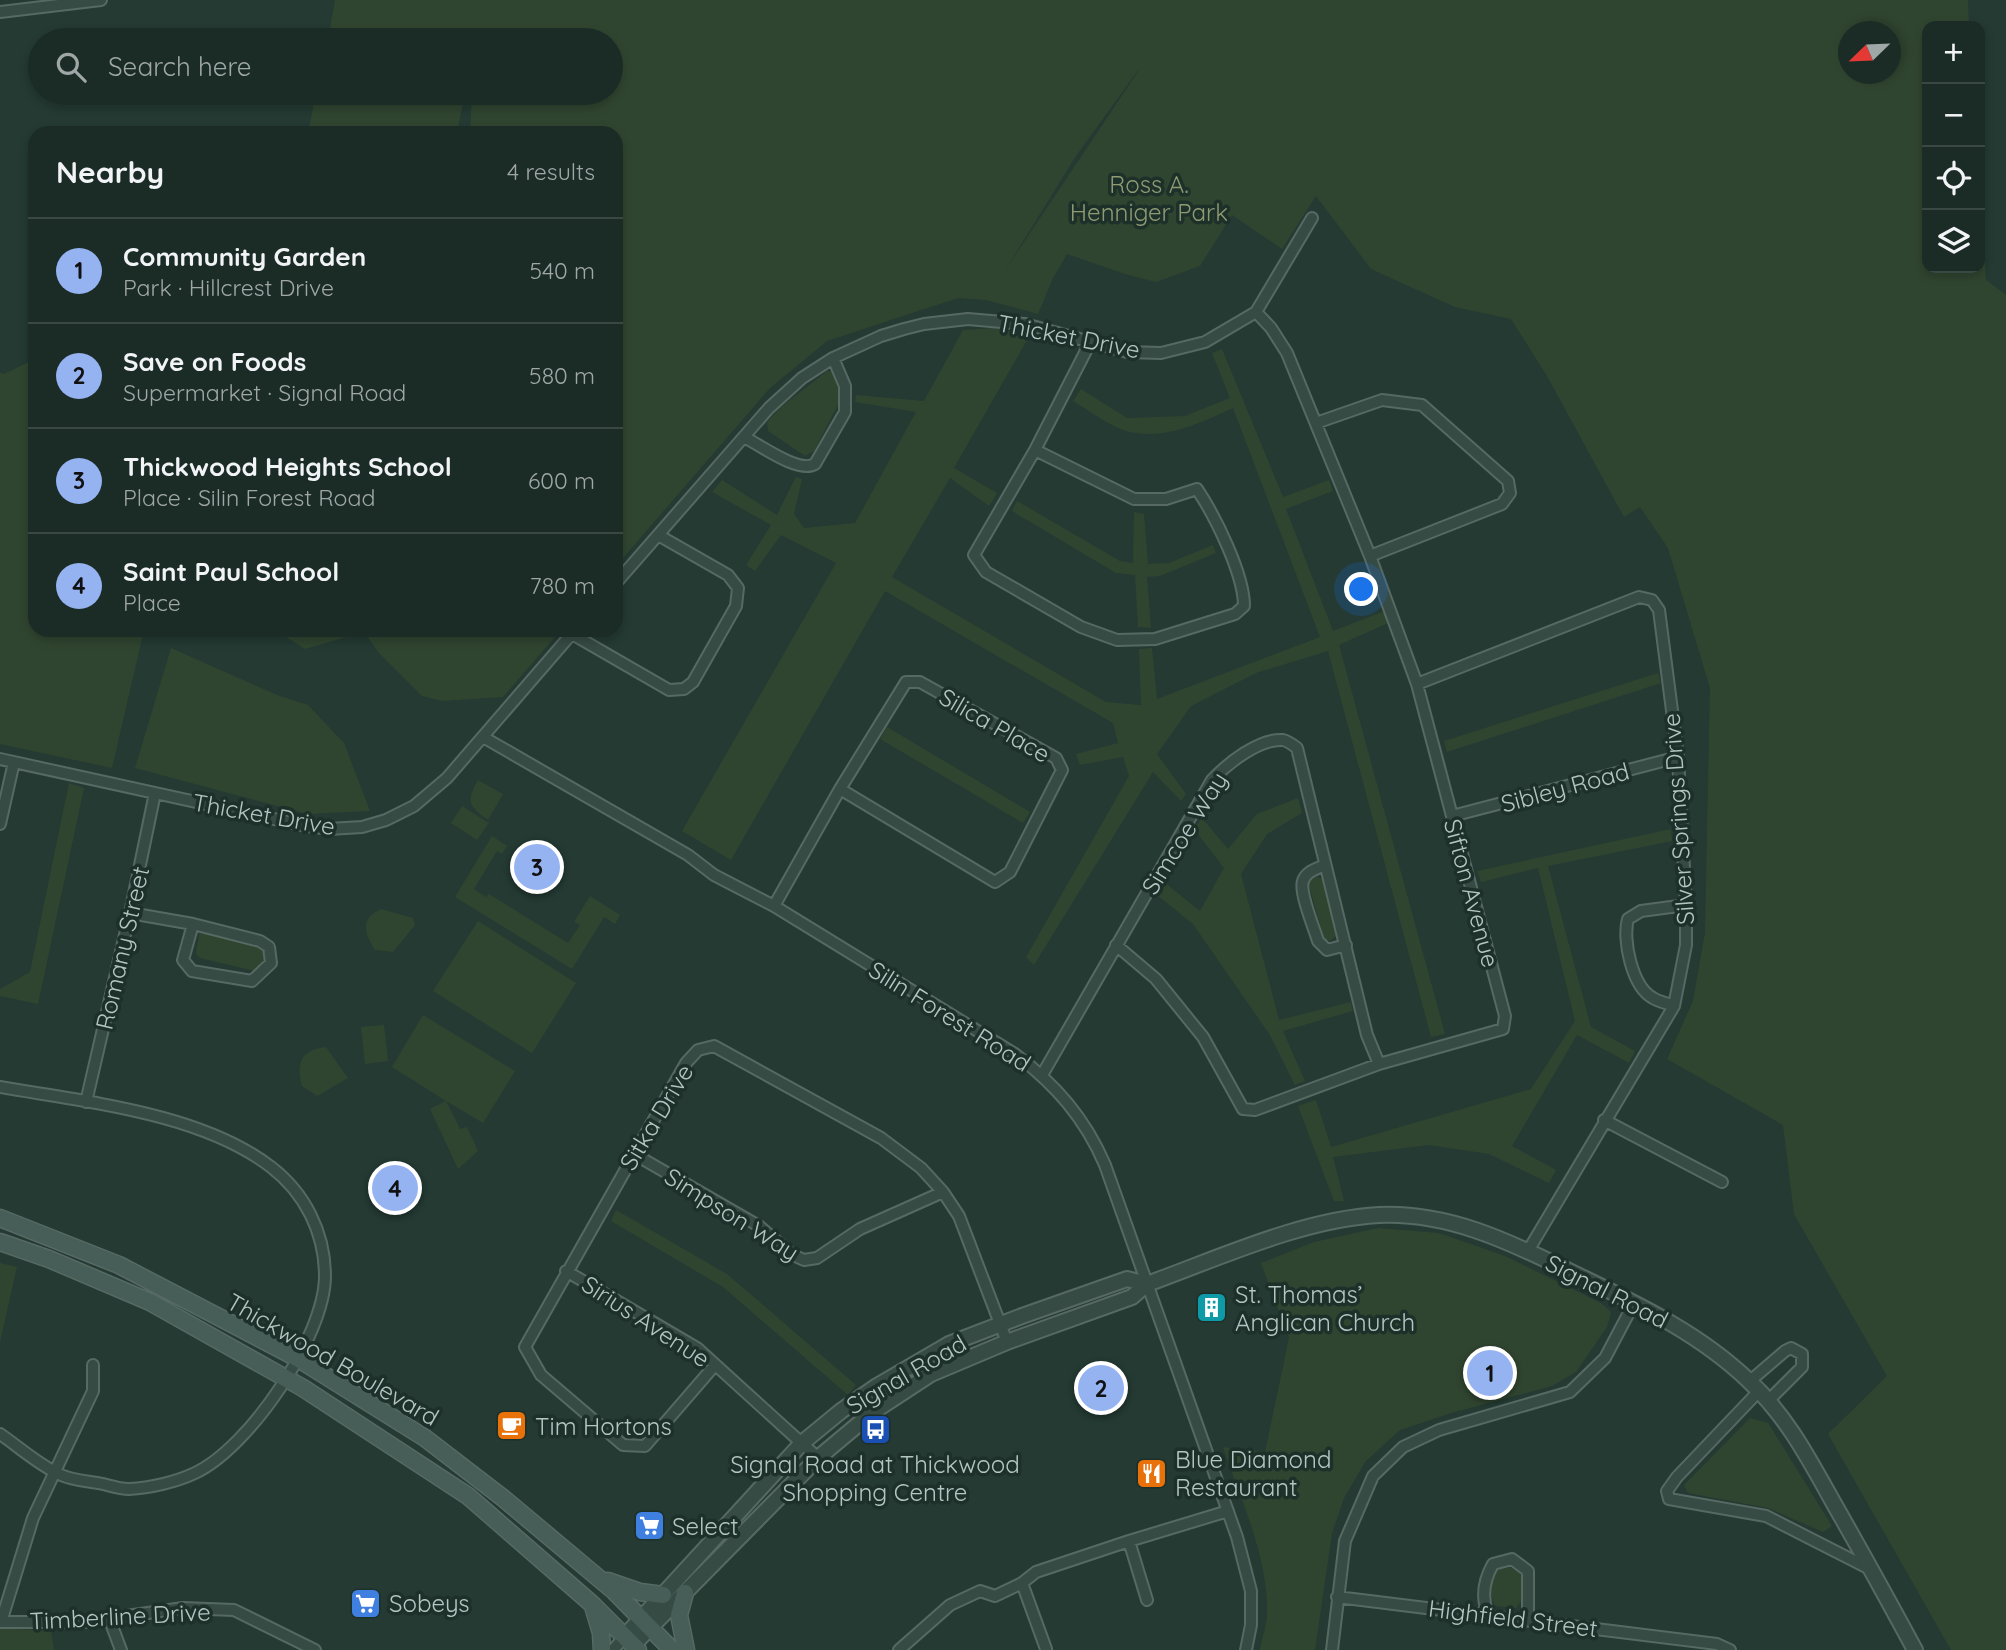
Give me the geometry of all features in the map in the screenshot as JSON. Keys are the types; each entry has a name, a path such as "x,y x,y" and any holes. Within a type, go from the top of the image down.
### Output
{"main road":[{"name":"Thickwood Boulevard","path":"0,1218 119,1265 297,1358 425,1437 594,1574 671,1650"},
{"name":"Thickwood Boulevard","path":"0,1242 49,1259 150,1301 285,1378 468,1496 592,1604 631,1645"},
{"path":"594,1574 621,1587 663,1595"},
{"path":"685,1593 679,1615 686,1650"},
{"path":"592,1604 601,1633 602,1650"}],"street":[{"path":"0,12 27,4 101,0"},
{"name":"Thicket Drive","path":"623,575 769,408 791,388 833,358 881,336 904,329 968,319 1017,322 1128,352 1161,353 1205,342 1256,312 1312,218"},
{"name":"Sifton Avenue","path":"1116,945 1156,979 1203,1037 1243,1109 1255,1110 1379,1064 1503,1029 1505,1016 1417,684 1370,556 1287,353 1271,328 1256,312"},
{"path":"1035,450 1134,499 1166,499 1196,489 1213,513 1244,591 1244,606 1235,614 1155,639 1117,640 1081,627 986,572 974,555 1035,450 1091,341"},
{"path":"744,437 798,466 810,467 815,464 841,420 846,402 845,386 833,358"},
{"path":"1316,424 1382,400 1422,405 1508,481 1510,492 1502,504 1370,556"},
{"path":"581,637 664,688 679,690 693,681 736,606 738,587 728,575 658,535"},
{"name":"Silver Springs Drive","path":"1417,684 1639,597 1652,600 1659,610 1678,757 1686,905 1686,945 1674,1006 1528,1251"},
{"name":"Thicket Drive","path":"0,759 309,826 329,829 362,827 386,820 421,800 447,778 569,637"},
{"name":"Silica Place","path":"774,906 841,789 906,682 920,682 1056,758 1062,770 1010,872 995,882 841,789"},
{"name":"Silin Forest Road","path":"483,737 688,855 714,875 774,906 1015,1054 1042,1075 1078,1115 1099,1150 1228,1511 1251,1591 1251,1625 1246,1650"},
{"name":"Simcoe Way","path":"1042,1075 1212,780 1230,761 1269,741 1285,740 1297,748 1367,1035 1379,1064"},
{"name":"Sibley Road","path":"1452,816 1678,757"},
{"path":"0,824 14,762"},
{"name":"Romany Street","path":"86,1102 155,793"},
{"path":"1325,865 1309,872 1303,880 1302,889 1322,947 1327,950 1346,945"},
{"path":"1674,1006 1651,998 1637,982 1625,932 1628,919 1641,911 1686,905"},
{"path":"130,913 192,924 260,941 269,947 271,963 252,981 192,971 183,960 192,924"},
{"name":"Sitka Drive","path":"716,1365 645,1447 623,1445 541,1375 525,1347 686,1063 698,1050 714,1045 896,1147 921,1168 943,1192 966,1231 1007,1342"},
{"path":"0,1087 167,1119 214,1134 269,1165 290,1183 304,1202 321,1242 325,1276 318,1314 297,1358 259,1419 230,1449 196,1473 160,1485 127,1489 63,1476 0,1434"},
{"path":"1604,1120 1722,1182"},
{"name":"Simpson Way","path":"634,1154 759,1226 793,1255 804,1260 817,1258 860,1229 943,1192"},
{"name":"Signal Road","path":"646,1623 685,1593 818,1458 873,1412 931,1374 1007,1342 1132,1297 1147,1284 1318,1224 1380,1215 1403,1215 1472,1228 1528,1251 1676,1325 1706,1345 1759,1391 1804,1451 1914,1650"},
{"name":"Sirius Avenue","path":"566,1271 697,1348 818,1458"},
{"name":"Signal Road","path":"631,1645 663,1595 802,1443 841,1411 914,1363 949,1344 1126,1279 1147,1284"},
{"path":"1332,1650 1345,1541 1373,1476 1403,1447 1439,1430 1570,1392 1605,1358 1634,1303"},
{"path":"0,1622 33,1518 93,1391 93,1365"},
{"path":"1759,1391 1677,1477 1667,1491 1669,1499 1766,1516 1872,1570"},
{"path":"900,1650 950,1605 980,1591 995,1596 1022,1583 1036,1572 1228,1511"},
{"path":"1129,1541 1147,1600"},
{"path":"1488,1614 1482,1601 1487,1575 1493,1564 1512,1559 1528,1571 1528,1619"},
{"path":"1022,1583 1046,1649"},
{"name":"Highfield Street","path":"1337,1597 1717,1644 1730,1650"},
{"name":"Timberline Drive","path":"0,1622 84,1622 183,1608 234,1610 312,1649"},
{"path":"109,1618 121,1650"},
{"path":"613,1650 631,1645"}],"green space":[{"name":"Ross A. Henniger Park","path":"335,0 1968,0 1969,21 1922,21 1922,273 1985,273 1985,265 1986,280 2006,295 2006,1650 1951,1650 1828,1434 1887,1376 1794,1214 1783,1125 1667,1059 1693,1001 1705,933 1710,688 1668,548 1640,507 1624,517 1547,376 1511,319 1455,307 1371,269 1316,196 1282,249 1232,215 1200,266 1156,282 1067,254 1053,278 1038,314 986,300 958,298 827,341 770,388 623,558 623,126 470,126 471,105 623,105 623,28 330,28","holes":["1139,69 1139,70 1004,272 1076,156"]},
{"path":"314,105 463,105 458,126 309,126"},
{"path":"995,328 1030,335 954,468 997,493 989,506 950,478 892,577 1106,702 1141,705 1139,649 1152,648 1157,699 1320,637 1233,408 1186,428 1148,434 1119,428 1073,401 1081,389 1127,418 1185,416 1230,398 1212,353 1222,349 1283,497 1329,480 1333,491 1286,509 1333,631 1385,611 1388,623 1339,645 1445,1034 1431,1037 1328,651 1256,673 1191,706 1157,754 1186,794 1181,801 1153,772 1034,965 1026,957 1129,776 1123,757 1080,765 1076,754 1118,743 1113,723 885,591 731,860 682,831 836,563 781,535 755,571 746,565 771,525 712,492 722,480 777,515 796,477 802,479 794,514 804,528 855,523 916,412 855,402 856,395 924,401 963,330"},
{"path":"28,362 28,637 142,637 112,768 0,744 0,373 4,374"},
{"path":"827,371 835,372 841,399 814,451 805,456 768,431 767,422 781,407"},
{"path":"1017,501 1120,561 1133,563 1134,512 1144,514 1148,564 1169,563 1213,545 1216,553 1160,576 1147,577 1151,628 1138,627 1135,575 1116,573 1012,511"},
{"path":"286,637 347,637 305,649"},
{"path":"368,637 555,637 503,697 442,701 422,696 379,653"},
{"path":"171,648 277,695 308,705 344,743 370,811 308,814 135,768"},
{"path":"1658,673 1661,683 1447,752 1444,741"},
{"path":"887,727 1030,812 1023,823 880,739"},
{"path":"478,780 503,794 488,820 476,811 471,803"},
{"path":"69,783 84,788 38,1004 0,996 0,989 30,972"},
{"path":"1298,798 1302,813 1267,834 1241,874 1279,1020 1351,1002 1353,1011 1283,1031 1305,1081 1295,1085 1270,1035 1193,924 1158,896 1164,882 1200,911 1224,868 1194,829 1202,818 1228,849 1257,814"},
{"path":"462,806 489,823 477,840 451,823"},
{"path":"1671,829 1672,841 1548,866 1591,1027 1635,1051 1629,1063 1577,1035 1512,1146 1556,1170 1549,1183 1489,1154 1429,1145 1333,1157 1344,1201 1334,1201 1298,1106 1316,1100 1331,1147 1531,1089 1575,1021 1538,868 1481,882 1477,871"},
{"path":"492,836 507,846 502,854 497,851 474,889 486,897 489,894 568,943 580,925 574,922 590,896 620,915 615,924 604,917 572,969 455,897"},
{"path":"1316,876 1323,879 1337,935 1330,941 1324,939 1308,882"},
{"path":"381,909 413,918 415,925 393,952 375,950 368,937 367,922"},
{"path":"478,921 576,983 532,1053 433,991"},
{"path":"207,931 261,945 266,951 265,958 255,971 200,958 196,954 199,934"},
{"path":"423,1015 515,1071 483,1123 392,1067"},
{"path":"384,1025 388,1061 365,1064 361,1027"},
{"path":"326,1047 348,1078 317,1096 302,1086 300,1064 311,1051"},
{"path":"446,1101 460,1129 467,1127 478,1151 458,1169 430,1109"},
{"path":"616,1210 727,1274 856,1385 848,1395 723,1287 611,1221"},
{"path":"1378,1228 1439,1233 1505,1256 1601,1303 1611,1312 1607,1327 1576,1372 1552,1386 1451,1413 1400,1430 1365,1462 1344,1498 1332,1533 1315,1650 1260,1650 1267,1613 1263,1571 1252,1529 1223,1447 1265,1452 1289,1338 1261,1263 1314,1242"},
{"path":"0,1263 17,1267 0,1342"},
{"path":"1750,1418 1768,1423 1832,1526 1823,1532 1768,1508 1688,1493 1684,1485"},
{"path":"1508,1567 1519,1570 1525,1578 1522,1600 1516,1608 1496,1606 1491,1594 1493,1574"},
{"path":"0,1628 51,1631 54,1650 0,1650"}],"place":[{"name":"Thickwood Heights School","path":"537,867"},
{"name":"Saint Paul School","path":"395,1188"},
{"name":"St. Thomas’ Anglican Church","path":"1212,1308"},
{"name":"Community Garden","path":"1490,1373"},
{"name":"Save on Foods","path":"1101,1388"},
{"name":"Tim Hortons","path":"512,1426"},
{"name":"Signal Road at Thickwood Shopping Centre","path":"875,1430"},
{"name":"Blue Diamond Restaurant","path":"1152,1473"},
{"name":"Select","path":"649,1526"},
{"name":"Sobeys","path":"366,1603"}]}
